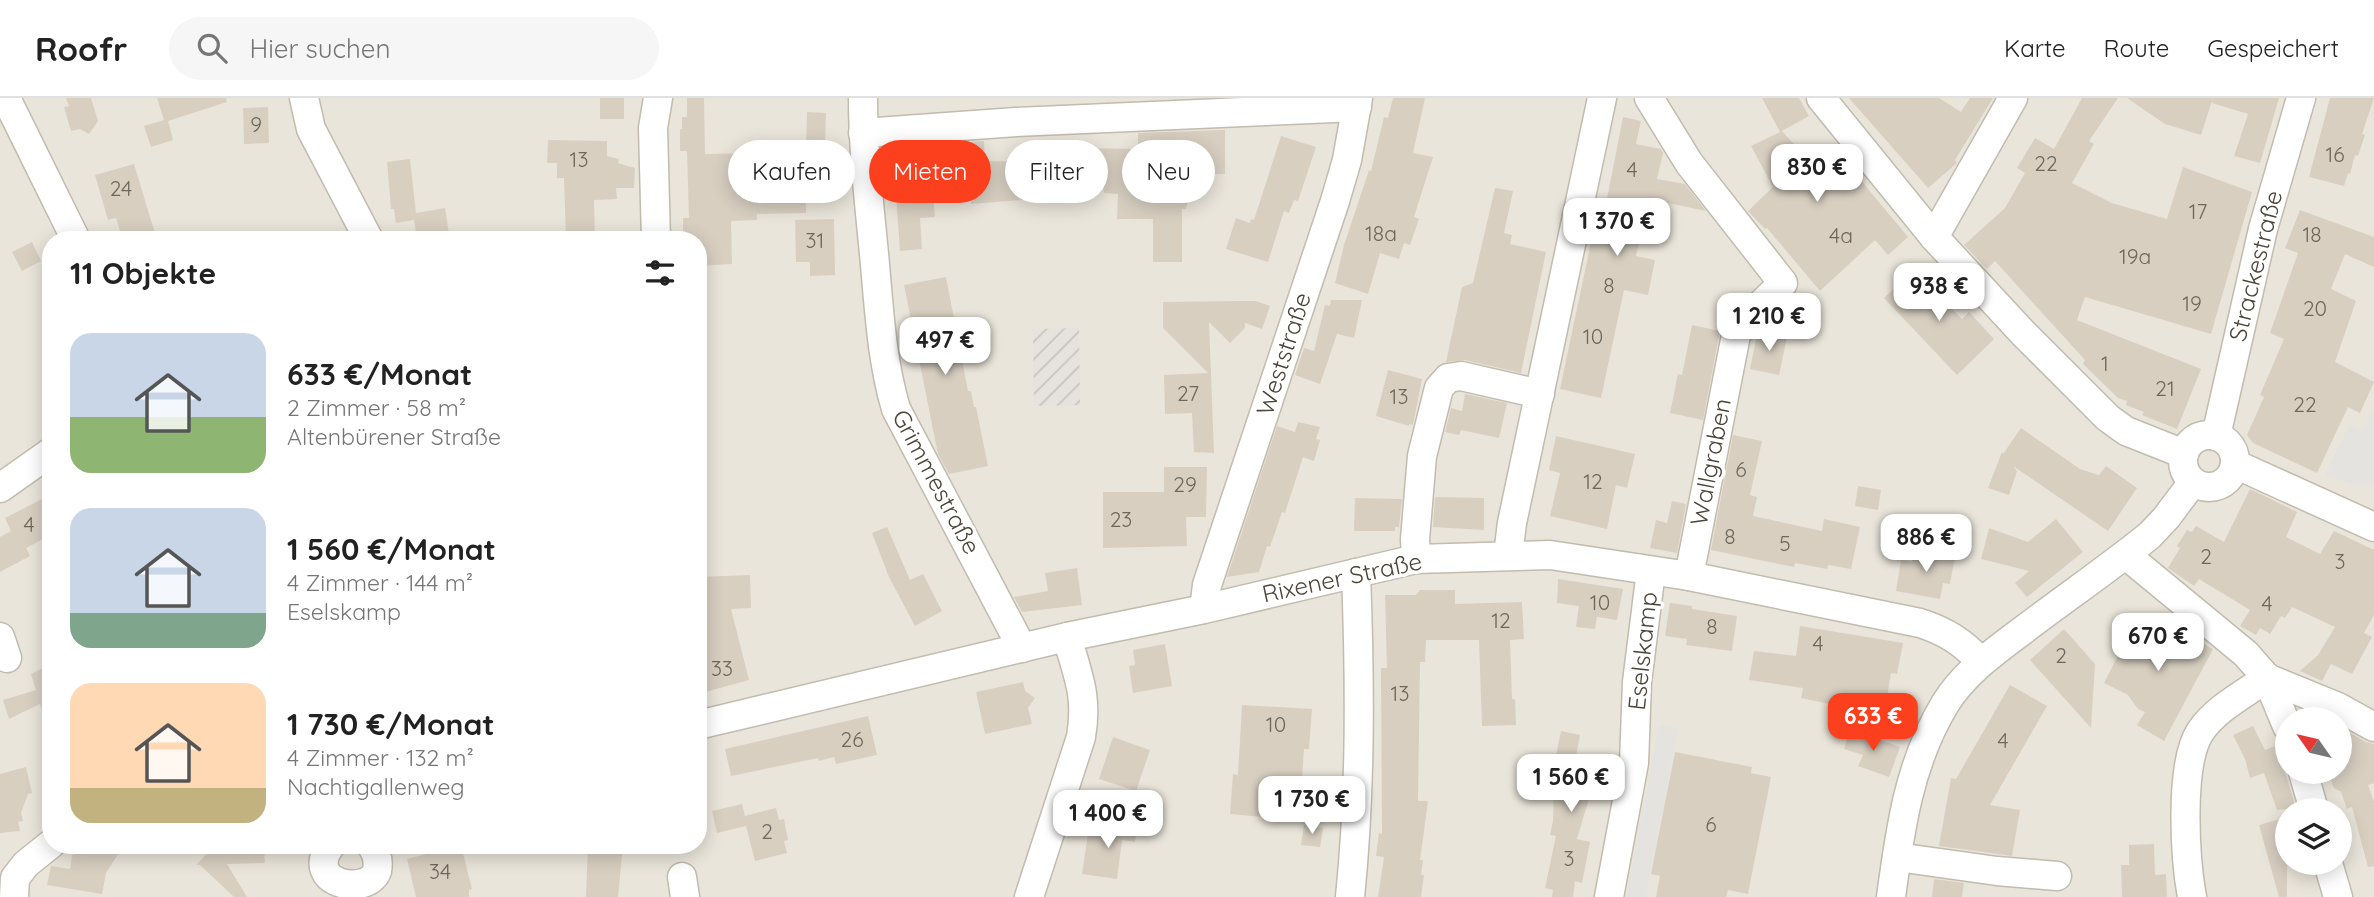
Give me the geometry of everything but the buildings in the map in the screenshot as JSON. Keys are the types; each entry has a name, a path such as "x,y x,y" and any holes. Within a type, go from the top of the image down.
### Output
{"street":[{"path":"6,98 72,231"},
{"path":"304,98 311,130 364,231"},
{"path":"656,231 653,128 658,98"},
{"name":"Grimmestraße","path":"863,98 863,133 887,378 896,408 1022,648"},
{"path":"1508,555 1512,523 1602,98"},
{"name":"Wallgraben","path":"1649,98 1689,163 1783,283 1747,318 1736,335 1689,576"},
{"path":"1821,98 1934,237 2023,333 2108,418 2126,431 2184,454"},
{"path":"1934,237 2013,98"},
{"name":"Strackestraße","path":"2216,436 2263,229 2301,98"},
{"path":"863,133 1016,121 1357,103"},
{"name":"Weststraße","path":"1204,609 1206,585 1335,201 1347,160 1357,103"},
{"path":"1416,559 1415,539 1422,456 1439,388 1448,378 1461,376 1540,394"},
{"path":"2216,436 2231,446 2235,464 2227,480 2211,487 2193,482 2186,474 2184,454 2196,438 2216,436"},
{"path":"0,488 42,458"},
{"path":"2235,464 2374,527"},
{"path":"1891,897 1905,805 1915,770 1946,703 1981,662 2126,555 2166,518 2193,482"},
{"name":"Rixener Straße","path":"707,722 1067,637 1204,609 1416,559 1550,555 1689,576 1920,623 1957,639 1981,662"},
{"path":"2126,555 2246,654 2267,678 2279,707"},
{"name":"Eselskamp","path":"1609,897 1634,763 1637,682 1651,571"},
{"path":"1350,897 1357,757 1359,640 1356,573"},
{"path":"1029,897 1081,737 1085,714 1084,695 1067,637"},
{"path":"2267,678 2328,702 2374,727"},
{"path":"2192,897 2186,830 2190,758 2194,744 2218,713 2267,678"},
{"path":"14,897 15,878 26,864 42,851"},
{"path":"325,854 324,870 330,891 369,892 378,867 376,854"},
{"path":"1897,857 2056,876"},
{"path":"2332,875 2338,897"}],"shaded area":[{"path":"0,98 2374,98 2374,897 0,897"},
{"path":"1079,328 1080,405 1034,406 1033,329"},
{"path":"2374,407 2374,486 2357,486 2325,475 2349,426 2363,431"},
{"path":"1659,725 1678,729 1646,896 1650,897 1626,897"}]}
